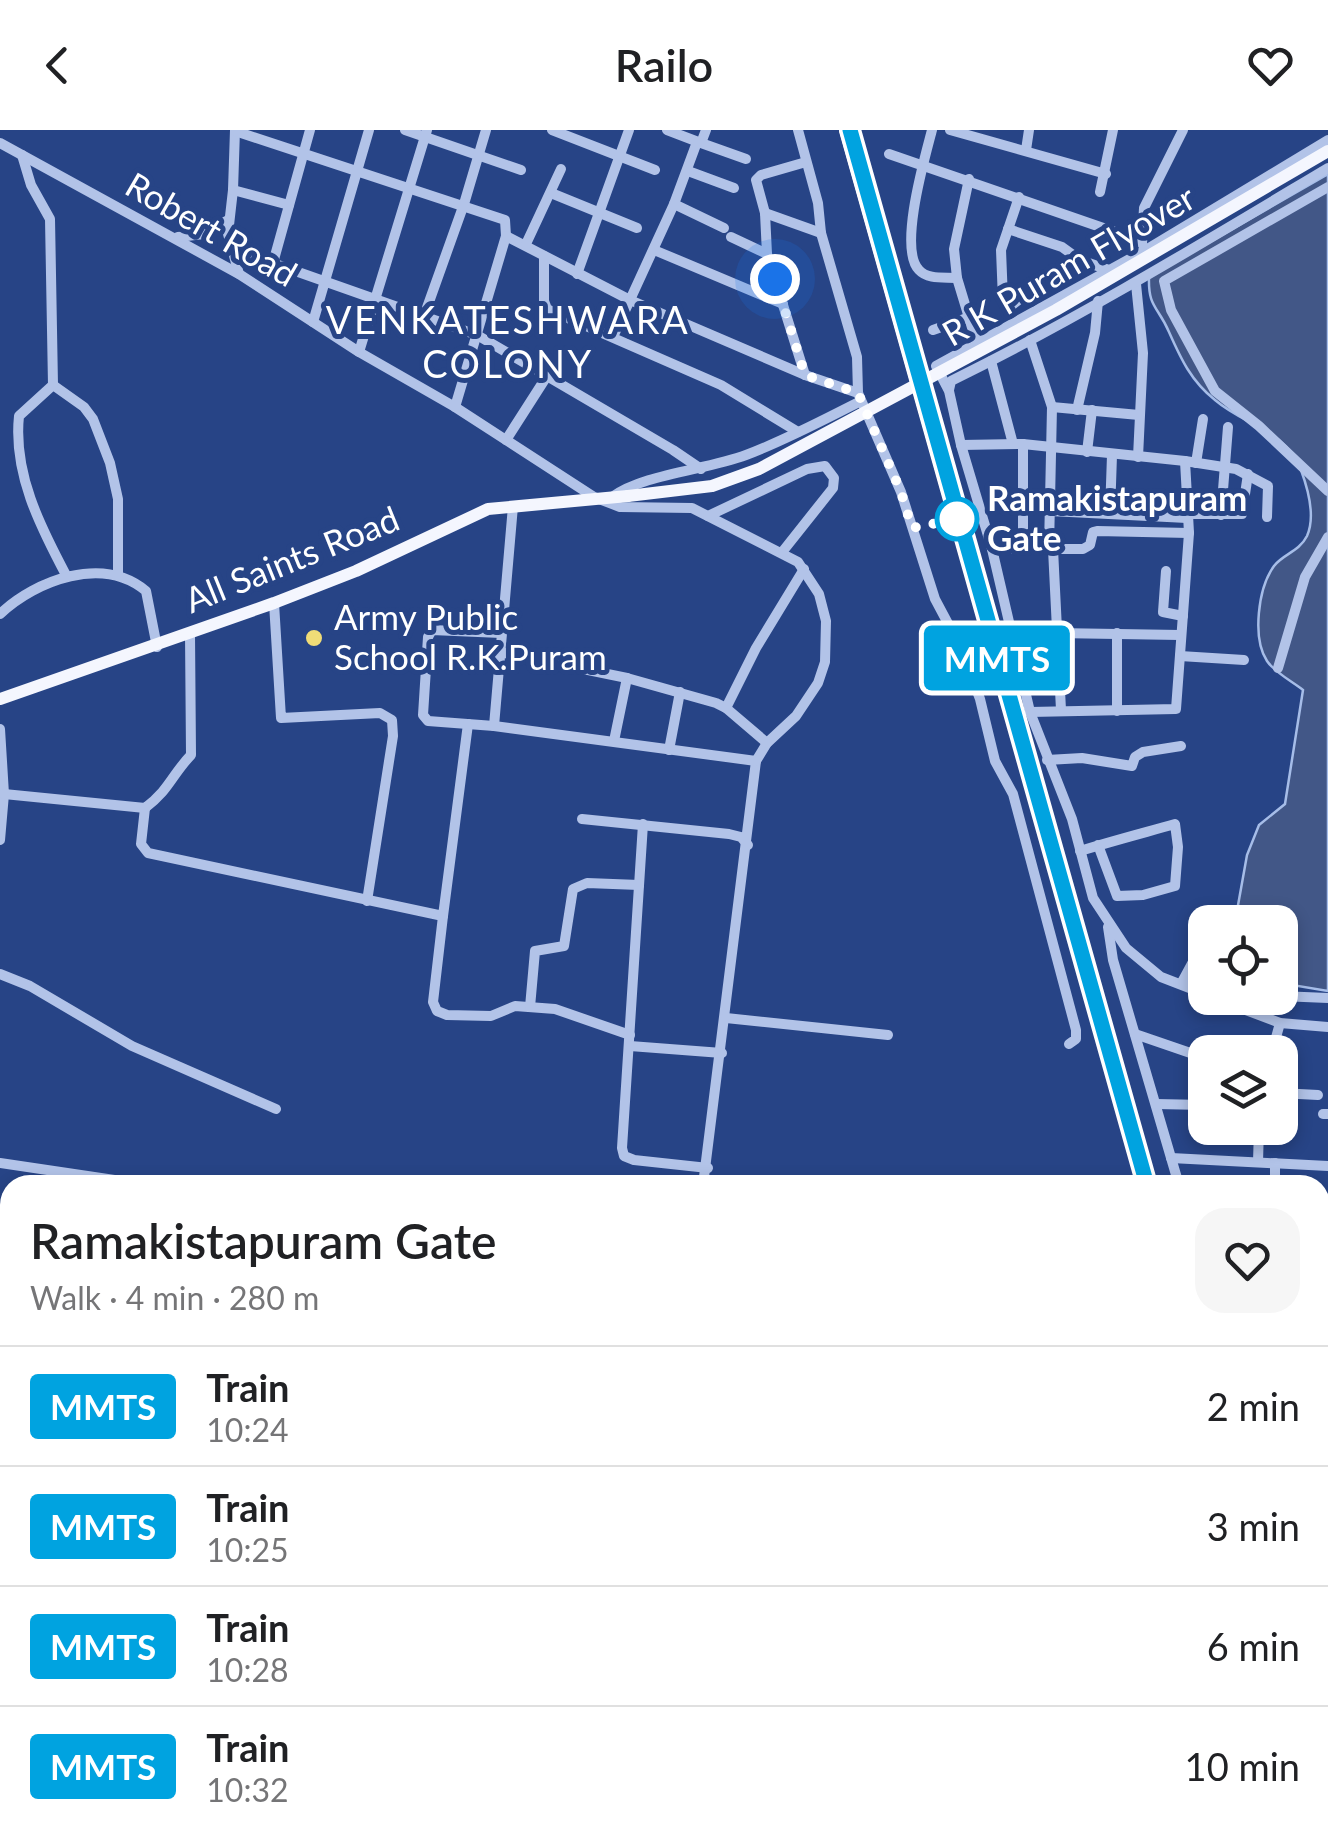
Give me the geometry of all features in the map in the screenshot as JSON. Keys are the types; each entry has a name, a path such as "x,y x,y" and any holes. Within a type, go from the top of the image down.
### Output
{"main road":[{"name":"R K Puram Flyover","path":"610,498 712,486 759,469 1056,310 1328,151"},
{"name":"All Saints Road","path":"0,700 356,571 488,509 610,498"}],"street":[{"path":"273,263 310,130"},
{"path":"313,322 369,130"},
{"path":"405,130 426,133 521,170"},
{"path":"424,316 486,130"},
{"path":"552,130 656,170"},
{"path":"577,274 628,130"},
{"path":"666,130 746,159"},
{"path":"612,338 706,130"},
{"path":"798,130 818,203 821,233 856,358 859,397 901,492 935,599 960,646 980,699 995,761 1013,794 1076,1030 1076,1039 1069,1044"},
{"path":"932,130 912,224 914,264 930,277 957,278"},
{"path":"950,130 1106,174"},
{"path":"1026,150 1030,130"},
{"path":"1100,192 1113,130"},
{"path":"1142,246 1144,208 1183,130"},
{"path":"239,274 230,248 228,220 235,131 504,220 506,236 455,406"},
{"path":"359,352 426,133"},
{"path":"1188,987 1161,977 1126,948 1092,898 1072,819 1030,712 992,549 949,391 936,366 1109,270 1142,246 1328,140"},
{"name":"Robert Road","path":"0,142 239,274 359,352 455,406 594,497"},
{"path":"889,154 1019,197 1142,246"},
{"path":"22,155 31,185 50,219 52,385 19,416 17,438 26,484 43,531 66,575"},
{"path":"805,375 767,254 765,213 756,183 758,176 806,162"},
{"path":"1161,276 1328,168"},
{"path":"526,244 562,169"},
{"path":"688,171 734,188"},
{"path":"969,180 954,249 957,278 977,344"},
{"path":"949,391 951,381 1098,301 1161,276 1328,187"},
{"path":"233,190 289,204"},
{"path":"551,194 637,228"},
{"path":"1019,197 1000,256 1005,304 1012,305 1034,288"},
{"path":"674,204 767,254"},
{"path":"765,213 821,233"},
{"path":"170,237 204,234 228,220"},
{"path":"1008,229 1062,247 1080,260 1109,270"},
{"path":"506,236 630,300 859,397"},
{"path":"230,248 477,335 701,470"},
{"path":"654,250 783,304"},
{"path":"544,256 547,309 721,385 798,432"},
{"path":"1161,276 1171,310 1215,391 1260,426 1328,491"},
{"path":"1136,284 1142,353 1138,457"},
{"path":"1077,410 1098,301"},
{"path":"933,330 967,318"},
{"path":"1030,340 1052,407 1051,548 1061,710"},
{"path":"991,361 1018,444 1022,550"},
{"path":"506,440 547,376"},
{"path":"52,385 84,406 110,463 118,499 118,576"},
{"path":"610,498 628,484 701,470 748,454 798,432 859,397"},
{"path":"1052,407 1139,414"},
{"path":"1087,452 1092,410"},
{"path":"1030,712 1176,708 1191,462 1203,418"},
{"path":"1221,515 1228,427"},
{"path":"961,445 1018,444 1224,467 1248,474 1268,486 1267,517"},
{"path":"1110,514 1112,455"},
{"path":"708,516 807,469 824,466 834,478 833,488 783,551"},
{"path":"1022,502 1110,514 1221,515 1243,512 1248,474"},
{"path":"594,497 620,507 692,508 783,551 804,570 820,594 824,609 827,638 818,683 796,716 767,743 756,762 706,1175"},
{"path":"494,726 512,506"},
{"path":"992,549 1087,548 1093,532 1098,531 1189,533"},
{"path":"1278,668 1305,577 1328,537"},
{"path":"726,708 756,648 804,570"},
{"path":"1166,570 1162,612 1183,616"},
{"path":"0,614 29,592 66,575 118,576 146,591 156,646"},
{"path":"274,603 281,718 380,713 392,720 393,736 367,902"},
{"path":"501,634 437,628 429,633 423,715 432,722 494,726 756,762"},
{"path":"1055,633 1180,635"},
{"path":"1116,711 1118,633"},
{"path":"190,634 190,756 178,768 169,788 145,808 141,844 148,853 442,916"},
{"path":"500,652 680,692 726,708 767,743"},
{"path":"1180,656 1244,660"},
{"path":"614,741 627,678"},
{"path":"669,750 680,692"},
{"path":"468,724 442,916 433,1002 437,1011 447,1015 491,1016 515,1006 530,1007 579,1016 630,1040 722,1053"},
{"path":"0,729 4,794 0,840"},
{"path":"1046,760 1082,758 1132,766 1135,757 1143,752 1182,746"},
{"path":"4,794 145,808"},
{"path":"582,819 729,834 748,845"},
{"path":"643,824 622,1148 624,1156 634,1160 675,1162 702,1175"},
{"path":"1080,850 1098,845 1175,824 1175,886 1143,895 1117,896 1098,845"},
{"path":"530,1007 535,951 566,943 573,888 587,884 639,886"},
{"path":"1107,921 1113,960 1176,1175"},
{"path":"1181,984 1188,971"},
{"path":"0,974 30,986 132,1046 276,1109"},
{"path":"1298,997 1328,998"},
{"path":"1259,1015 1280,1023 1328,1027"},
{"path":"726,1018 888,1034"},
{"path":"1277,1035 1280,1023"},
{"path":"1135,1034 1188,1052"},
{"path":"1298,1093 1318,1094"},
{"path":"1156,1104 1188,1105"},
{"path":"1258,1145 1258,1162"},
{"path":"1172,1158 1328,1166"},
{"path":"1275,1163 1275,1175"},
{"path":"0,1164 78,1175"}],"water":[{"path":"1328,174 1328,991 1298,986 1298,905 1238,905 1247,855 1259,825 1285,804 1303,690 1267,661 1260,640 1259,613 1268,575 1307,536 1311,520 1308,494 1301,470 1286,446 1226,409 1193,377 1152,301 1149,277"}],"railway":[{"path":"842,130 1137,1175"}],"train":[{"name":"MMTS","path":"850,130 1144,1175"}],"place":[{"name":"Ramakistapuram Gate","path":"957,519"},
{"name":"Army Public School R.K.Puram","path":"314,638"}],"district":[{"name":"VENKATESHWARA COLONY","path":"508,343"}],"route":[{"path":"775,279 805,375 858,393 901,492 912,528 957,519"}]}
